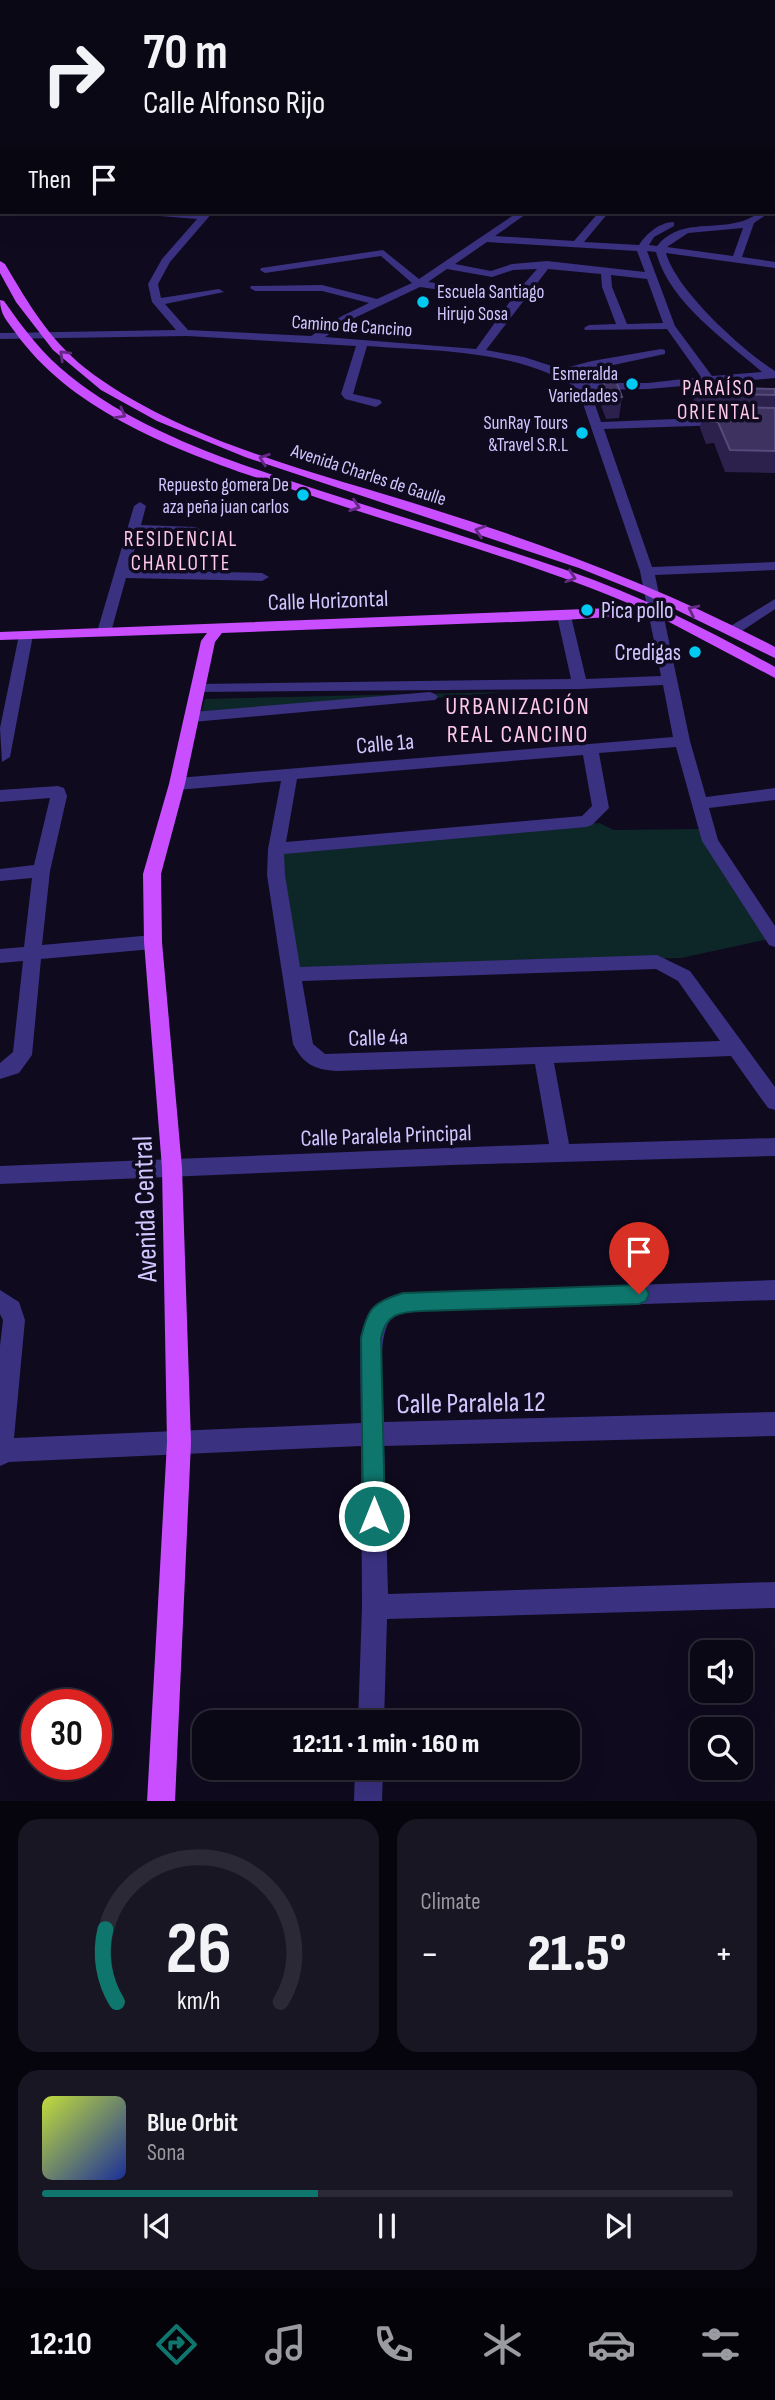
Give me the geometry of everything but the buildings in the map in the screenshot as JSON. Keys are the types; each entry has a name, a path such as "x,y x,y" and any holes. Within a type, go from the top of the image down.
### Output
{"main road":[{"name":"Avenida Charles de Gaulle","path":"0,264 44,335 87,375 118,396 182,429 653,591 775,653"},
{"name":"Avenida Charles de Gaulle","path":"0,303 21,336 43,359 88,394 159,434 202,453 595,585 657,610 775,673"},
{"name":"Calle Horizontal","path":"0,636 219,626 564,616 657,610"},
{"name":"Avenida Central","path":"161,1801 179,1442 172,1168 153,942 152,874 177,784 208,641 219,626"}],"street":[{"path":"185,333 157,302 153,284 158,272 206,214"},
{"path":"314,339 345,318 419,284 521,214"},
{"path":"578,242 602,214"},
{"path":"762,214 748,223 690,230 674,235 665,241 660,249 663,263 683,292 709,320 774,375"},
{"path":"737,258 748,223"},
{"path":"641,249 651,235 671,224"},
{"path":"488,239 578,242 774,263"},
{"path":"478,354 517,298 550,258 546,241"},
{"path":"641,249 670,326 709,380"},
{"path":"265,270 383,253 419,284 517,298"},
{"path":"322,288 330,261"},
{"path":"447,266 492,274 512,267 545,266 649,276"},
{"path":"606,272 607,287 622,326"},
{"path":"255,288 322,288 346,292 379,303"},
{"path":"157,302 219,292"},
{"path":"589,328 670,326"},
{"name":"Camino de Cancino","path":"0,336 185,333 362,342 478,354 547,365 564,372 583,387"},
{"path":"362,342 348,394 349,397 376,403"},
{"path":"564,372 592,364 661,352"},
{"path":"774,375 648,386 583,387 653,591 668,680 710,841 775,940"},
{"path":"596,426 691,421 743,422"},
{"path":"104,632 140,506"},
{"path":"133,529 196,531"},
{"path":"647,571 775,566"},
{"path":"120,574 262,577"},
{"path":"734,630 775,603"},
{"path":"564,616 580,684"},
{"path":"2,757 26,635"},
{"path":"199,689 580,684 668,680"},
{"path":"193,717 580,684"},
{"name":"Calle 1a","path":"177,784 682,741"},
{"path":"276,849 586,821 601,808 590,748"},
{"name":"Calle 4a","path":"290,774 276,849 276,875 303,1044 314,1061 344,1063 738,1048"},
{"path":"0,796 58,792 59,796 41,871 22,1055 6,1069"},
{"path":"699,803 775,794"},
{"path":"0,875 41,871"},
{"path":"0,956 153,942"},
{"path":"290,974 645,961 667,965 684,976 775,1102"},
{"path":"543,1056 561,1154"},
{"name":"Calle Paralela Principal","path":"0,1175 775,1147"},
{"path":"371,1710 375,1607 371,1338 375,1320 384,1309 403,1302 422,1301 775,1290"},
{"path":"0,1451 15,1320 2,1301"},
{"name":"Calle Paralela 12","path":"0,1451 374,1434 775,1424"},
{"path":"375,1607 775,1595"},
{"path":"368,1801 369,1780"}],"green space":[{"path":"504,692 199,719 205,699"},
{"path":"599,823 614,830 699,829 769,939 681,958 295,969 282,849"}],"place":[{"name":"Escuela Santiago Hirujo Sosa","path":"423,302"},
{"name":"Esmeralda Variedades","path":"632,384"},
{"name":"SunRay Tours &Travel S.R.L","path":"582,433"},
{"name":"Repuesto gomera De aza peña juan carlos","path":"303,495"},
{"name":"Pica pollo","path":"587,610"},
{"name":"Credigas","path":"695,652"}],"district":[{"name":"PARAÍSO ORIENTAL","path":"719,400"},
{"name":"RESIDENCIAL CHARLOTTE","path":"181,551"},
{"name":"URBANIZACIÓN REAL CANCINO","path":"518,720"}],"route":[{"path":"374,1516 371,1338 375,1320 384,1309 403,1302 639,1294"}]}
